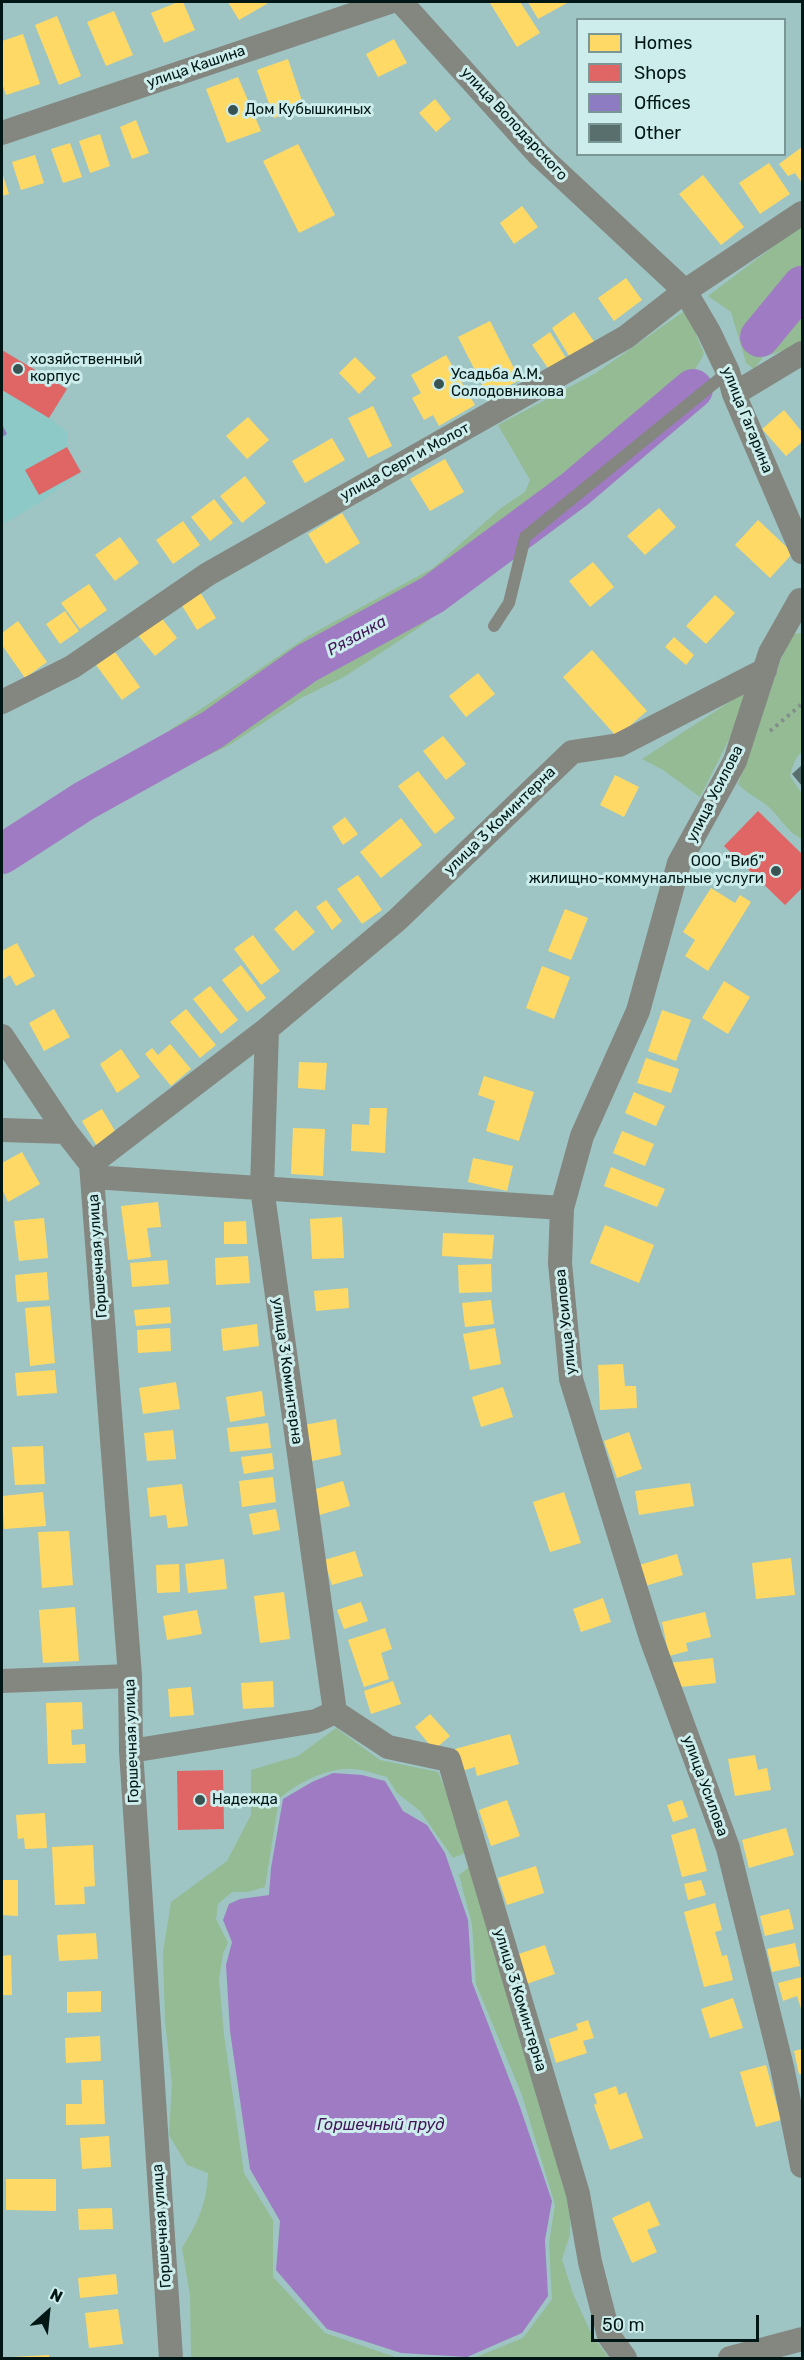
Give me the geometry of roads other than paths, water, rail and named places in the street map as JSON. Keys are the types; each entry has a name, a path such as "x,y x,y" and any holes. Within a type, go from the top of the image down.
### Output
{"street":[{"name":"улица Кашина","path":"2,133 390,2"},
{"name":"улица Володарского","path":"401,2 538,154 685,291"},
{"name":"улица Серп и Молот","path":"2,702 72,668 208,574 626,337 685,291 802,213"},
{"name":"улица Гагарина","path":"685,291 709,332 802,552"},
{"path":"731,383 802,353"},
{"name":"улица Усилова","path":"802,598 770,653 735,760 679,863 638,1011 582,1136 562,1208 560,1263 571,1379 651,1638 728,1848 782,2067 802,2166"},
{"name":"улица 3 Коминтерна","path":"92,1170 267,1029 397,920 572,752 619,745 765,670"},
{"name":"улица 3 Коминтерна","path":"267,1029 262,1188 335,1712 388,1747 448,1760 578,2194 590,2262 609,2336 625,2358"},
{"path":"2,1036 92,1170 262,1188 562,1208"},
{"path":"2,1130 66,1132"},
{"name":"Горшечная улица","path":"92,1170 130,1676 131,1751 171,2358"},
{"path":"2,1681 130,1676"},
{"path":"131,1751 316,1721 335,1712"},
{"path":"730,2358 802,2339"}],"lane":[{"path":"494,626 509,603 525,537 731,383"}],"water":[{"name":"Горшечный пруд","path":"333,1773 362,1775 385,1781 403,1811 427,1825 445,1853 468,1920 472,1982 520,2107 552,2201 545,2240 548,2296 522,2333 467,2357 401,2353 327,2329 276,2270 280,2221 250,2169 230,2031 226,1965 232,1942 223,1920 229,1904 240,1899 269,1895 271,1868 283,1799"}],"waterway":[{"name":"Рязанка","path":"760,337 802,286"},
{"name":"Рязанка","path":"2,854 84,801 212,730 307,663 432,595 574,490 693,389"}],"place":[{"name":"Дом Кубышкиных","path":"233,110"},
{"name":"хозяйственный корпус","path":"18,369"},
{"name":"Усадьба А.М. Солодовникова","path":"439,384"},
{"name":"ООО \"Виб\" жилищно-коммунальные услуги","path":"776,871"},
{"name":"Надежда","path":"200,1800"}]}
